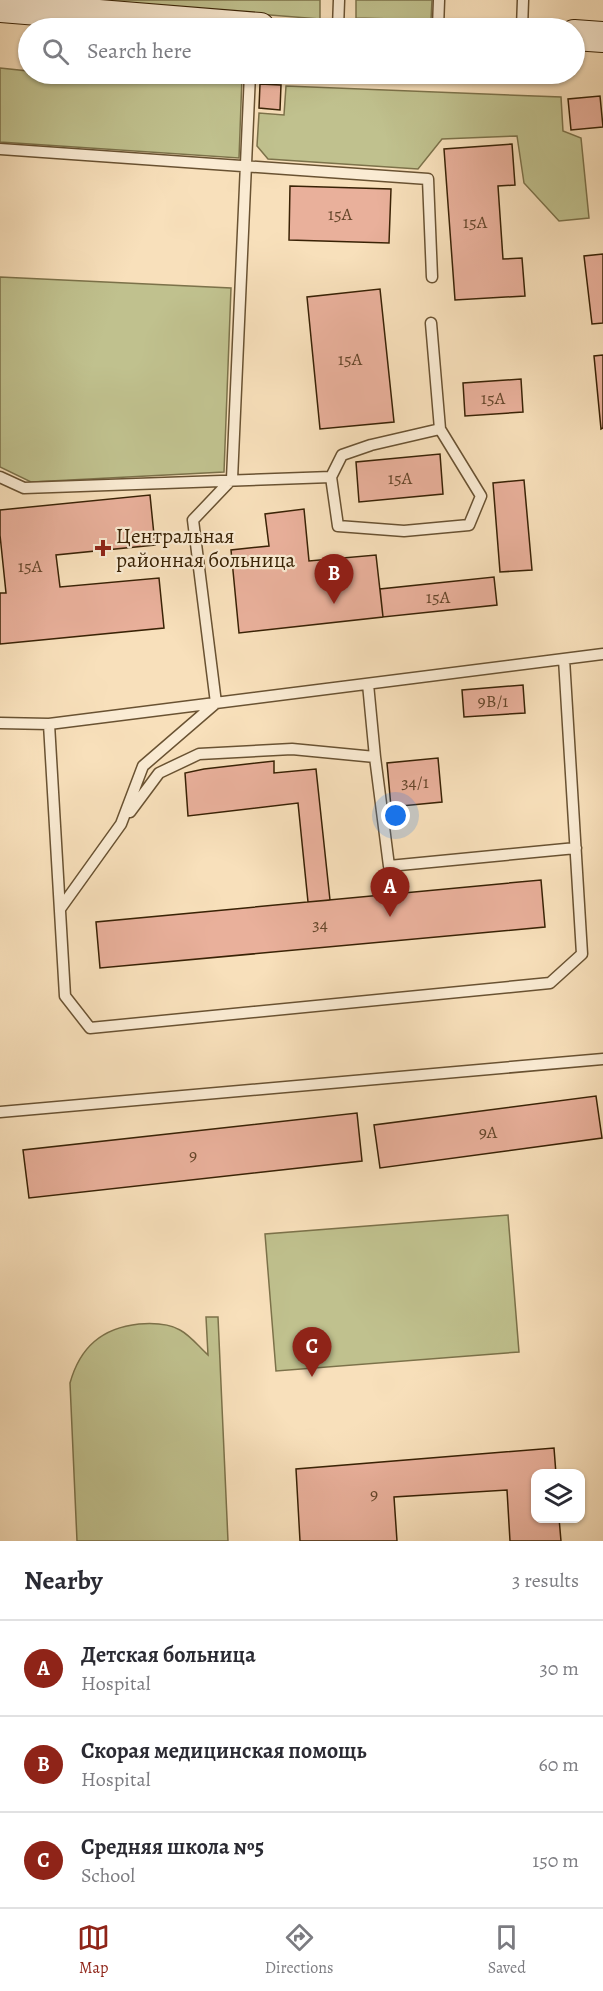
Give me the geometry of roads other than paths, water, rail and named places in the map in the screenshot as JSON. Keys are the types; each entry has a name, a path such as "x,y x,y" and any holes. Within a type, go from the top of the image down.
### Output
{"street":[{"path":"0,7 39,5 160,18"},
{"path":"585,36 603,37"}],"lane":[{"path":"338,18 339,0"},
{"path":"438,18 439,0"},
{"path":"522,18 523,0"},
{"path":"216,703 193,520 232,479 250,84"},
{"path":"0,149 428,179 432,277"},
{"path":"431,323 440,429 481,496 469,525 404,531 338,526 331,477 342,456 371,445 440,429"},
{"path":"0,477 24,488 331,477"},
{"path":"0,723 49,724 603,654"},
{"path":"49,724 64,996 90,1028 550,983 582,954 564,659"},
{"path":"368,684 389,866 576,848"},
{"path":"121,824 143,766 216,703"},
{"path":"60,909 159,773 199,754 292,749 375,757"},
{"path":"0,1112 603,1059"}],"place":[{"name":"Центральная районная больница","path":"103,548"},
{"name":"Скорая медицинская помощь","path":"334,604"},
{"name":"Детская больница","path":"390,917"},
{"name":"Средняя школа №5","path":"312,1377"}]}
